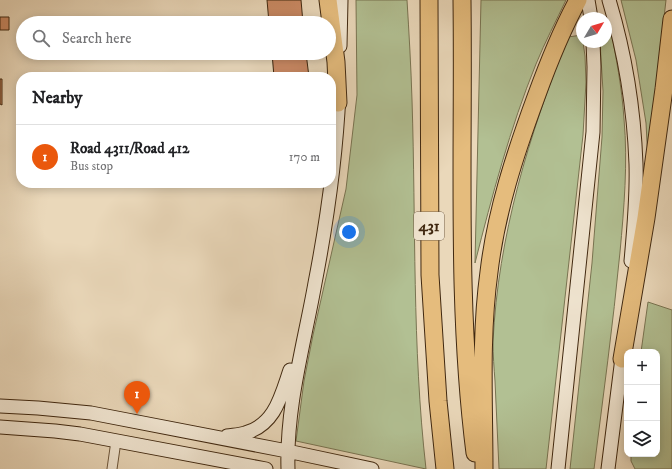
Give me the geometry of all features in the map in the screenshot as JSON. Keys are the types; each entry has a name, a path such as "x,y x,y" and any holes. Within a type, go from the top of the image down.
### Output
{"highway":[{"path":"328,0 330,16"},
{"path":"418,0 429,230"},
{"name":"431","path":"429,0 430,275 442,451 445,469"},
{"name":"431","path":"462,0 463,292 467,384 480,466"},
{"path":"463,48 466,0"},
{"path":"480,466 484,331 489,271 497,225 511,172 525,128 554,51 574,6"},
{"path":"622,359 646,218 672,19"},
{"path":"336,60 338,102"}],"main road":[{"path":"336,125 338,102 340,0"},
{"path":"588,0 590,12"},
{"path":"608,0 615,20 629,91 636,164 634,232 622,359 608,469"},
{"path":"558,466 593,132 593,48"},
{"path":"288,469 287,451 294,386 326,226 331,188"},
{"path":"211,438 244,434 254,430 267,421 278,405 307,322"},
{"path":"0,406 91,413 372,469"},
{"path":"0,427 55,431 266,469"},
{"path":"612,439 614,469"},
{"path":"206,459 234,469"}],"street":[{"path":"112,469 116,441"}],"green space":[{"path":"356,0 407,0 411,63 416,331 418,377 426,469 296,441 304,381 313,335 346,189 357,95"},
{"path":"481,0 566,0 539,56 518,113 495,187 475,263"},
{"path":"621,0 666,0 648,161 646,123 636,60"},
{"path":"576,36 576,48 584,48 586,82 583,135 546,469 499,469 493,342 501,263 518,186 528,149 568,37"},
{"path":"612,36 623,107 626,152 620,252 594,469 570,469 592,263 602,137 603,91 600,48 612,48"},
{"path":"648,302 672,310 672,469 635,469 631,461 631,457 660,457 660,349 641,349"}],"building":[{"path":"267,0 301,0 302,16 268,16"},
{"path":"0,17 9,17 9,30 0,30"},
{"path":"273,60 307,60 308,72 274,72"},
{"path":"0,79 2,79 2,105 0,104"}],"place":[{"name":"Road 4311/Road 412","path":"137,414"}]}
